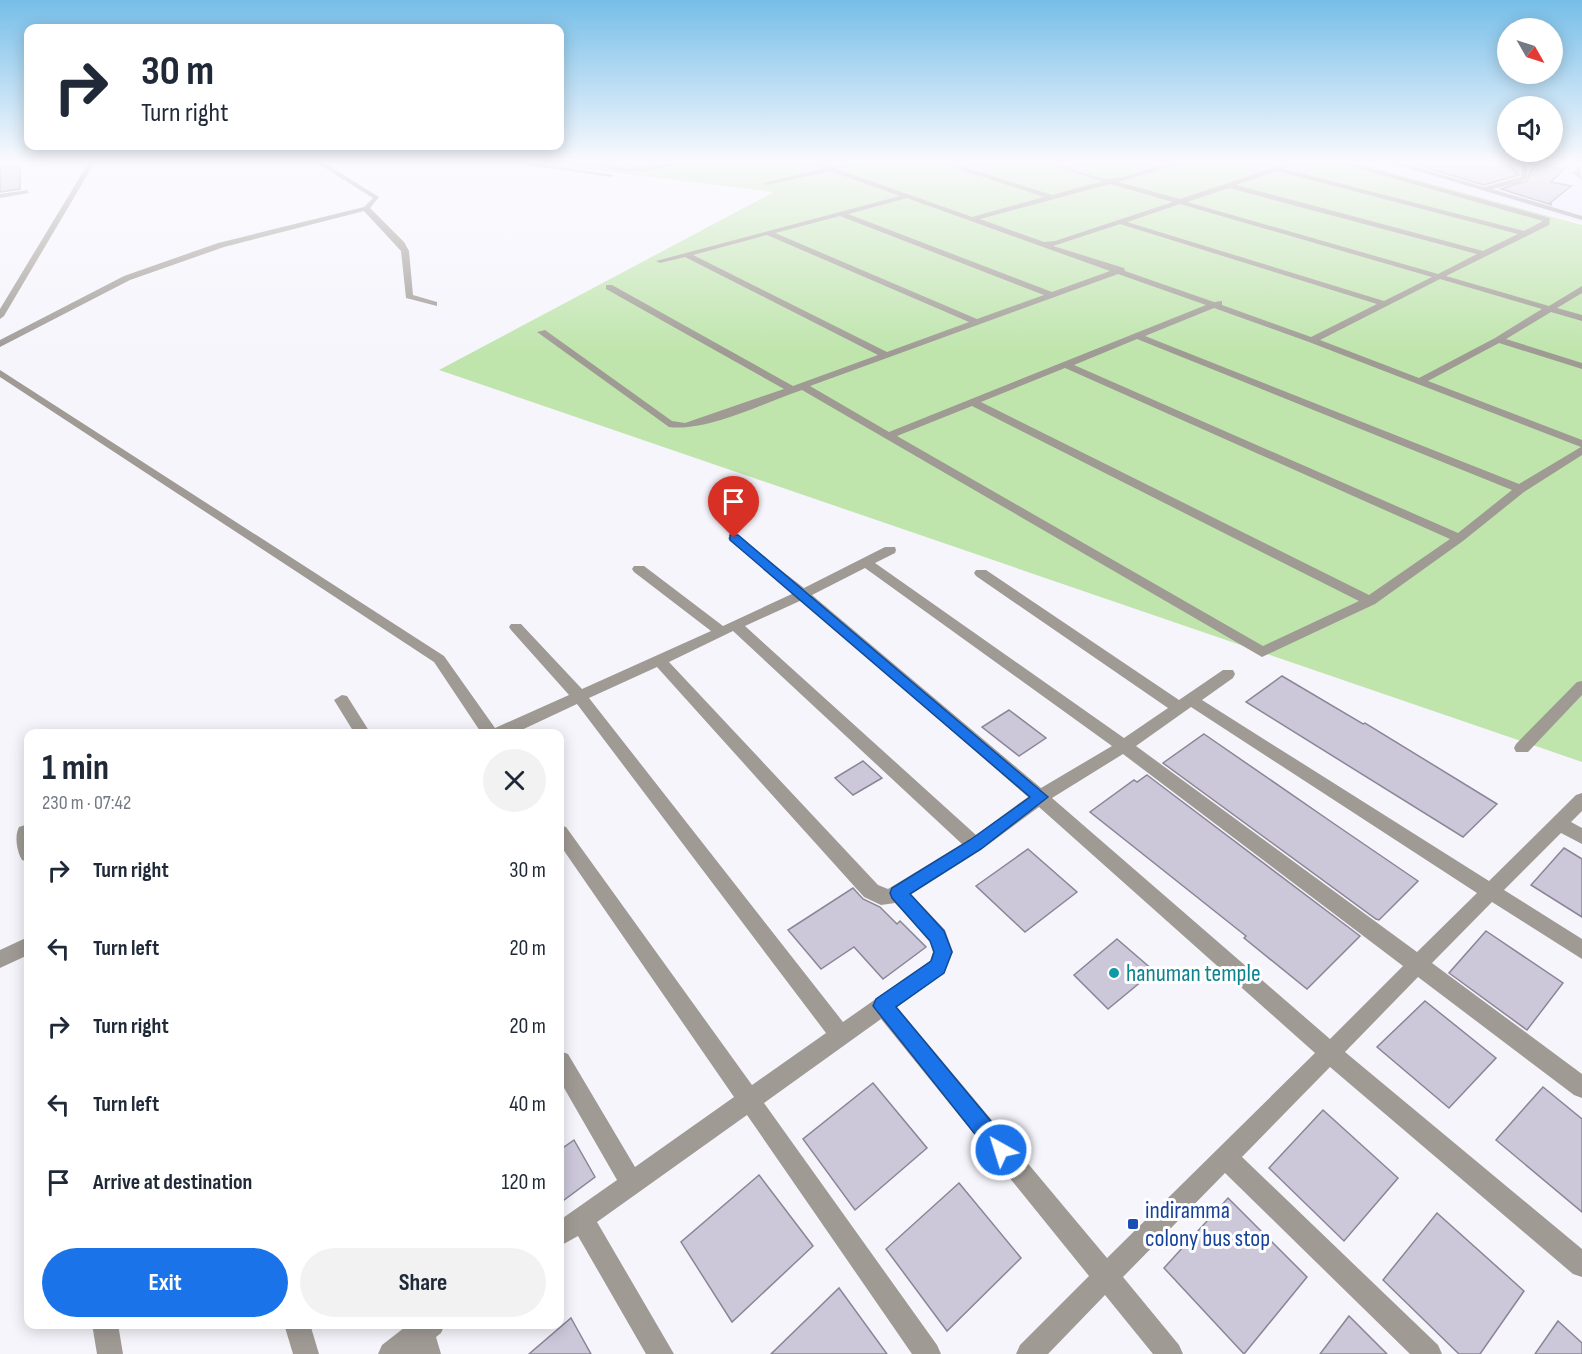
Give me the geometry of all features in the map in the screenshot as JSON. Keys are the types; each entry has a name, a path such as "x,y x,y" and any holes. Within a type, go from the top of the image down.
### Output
{"street":[{"path":"0,316 54,225"},
{"path":"0,344 127,278 221,245 299,225"},
{"path":"383,225 402,244 405,251 409,296 434,304"},
{"path":"660,261 798,225"},
{"path":"871,225 1051,295"},
{"path":"990,225 1123,269"},
{"path":"1007,225 1123,269 1317,337 1582,444"},
{"path":"1042,244 1056,243 1106,225"},
{"path":"1132,225 1383,303"},
{"path":"1259,225 1582,318"},
{"path":"1377,225 1481,253"},
{"path":"1493,225 1523,233"},
{"path":"1317,337 1481,253 1541,225"},
{"path":"768,233 976,322"},
{"path":"686,254 886,355"},
{"path":"542,332 669,424 685,426 700,423 1123,269"},
{"path":"609,287 888,436 1263,652 1370,601 1459,538 1520,489 1582,450"},
{"path":"1425,379 1498,340 1582,289"},
{"path":"888,436 1219,303"},
{"path":"1137,336 1520,489"},
{"path":"1498,340 1582,366"},
{"path":"1066,365 1459,538"},
{"path":"0,373 439,660 487,729"},
{"path":"1425,379 1582,434"},
{"path":"972,402 1370,601"},
{"path":"734,538 803,594 1040,797 1330,1053 1582,1265"},
{"path":"508,729 803,594 890,550"},
{"path":"866,562 1124,746 1582,1087"},
{"path":"639,569 728,628 975,845"},
{"path":"981,573 1185,704 1492,890 1582,950"},
{"path":"516,627 579,696 840,1035"},
{"path":"659,660 879,898 890,898 975,845 1040,797 1124,746 1228,674"},
{"path":"1522,748 1582,686"},
{"path":"342,700 360,729"},
{"path":"1029,1354 1582,800"},
{"path":"1559,823 1582,837"},
{"path":"564,838 928,1354"},
{"path":"564,1231 937,967 943,952 938,936 898,893"},
{"path":"0,959 24,948"},
{"path":"883,1006 1170,1354"},
{"path":"564,1068 632,1183"},
{"path":"1225,1157 1429,1354"},
{"path":"582,1219 661,1354"},
{"path":"106,1329 110,1354"},
{"path":"298,1329 306,1354"},
{"path":"391,1354 427,1337"}],"green space":[{"path":"712,225 1582,225 1582,762 439,370"}],"building":[{"path":"1282,676 1363,724 1365,723 1497,804 1463,837 1246,702"},
{"path":"1009,710 1046,738 1019,756 982,727"},
{"path":"1204,734 1418,881 1379,920 1376,919 1163,763"},
{"path":"863,761 882,778 853,795 835,778"},
{"path":"1147,775 1360,936 1307,989 1244,938 1246,936 1090,812 1134,780 1137,782"},
{"path":"1564,848 1582,859 1582,917 1531,885"},
{"path":"1028,849 1077,892 1025,932 976,886"},
{"path":"853,888 863,899 880,907 897,924 900,921 926,947 883,979 854,947 821,969 788,930"},
{"path":"1486,931 1563,983 1527,1030 1449,973"},
{"name":"hanuman temple","path":"1117,939 1154,971 1108,1009 1074,975"},
{"path":"1425,1001 1496,1058 1449,1108 1377,1047"},
{"path":"873,1083 927,1148 855,1210 803,1139"},
{"path":"1543,1087 1582,1119 1582,1212 1496,1140"},
{"path":"1323,1110 1398,1178 1344,1241 1269,1168"},
{"path":"574,1140 595,1177 564,1200 564,1147"},
{"path":"759,1175 813,1246 732,1322 681,1242"},
{"path":"959,1183 1021,1258 947,1331 886,1249"},
{"path":"1228,1198 1307,1277 1244,1354 1164,1268"},
{"path":"1437,1213 1524,1291 1480,1354 1459,1354 1383,1280"},
{"path":"839,1288 887,1354 771,1354"},
{"path":"1349,1316 1387,1354 1320,1354"},
{"path":"571,1318 591,1354 529,1354 558,1329 564,1329 564,1324"},
{"path":"1558,1321 1582,1343 1582,1354 1535,1354"}],"place":[{"name":"hanuman temple","path":"1114,973"},
{"name":"indiramma colony bus stop","path":"1133,1224"}],"route":[{"path":"734,538 803,594 1040,797 975,845 898,893 938,936 943,952 937,967 883,1006 1001,1150"}]}
